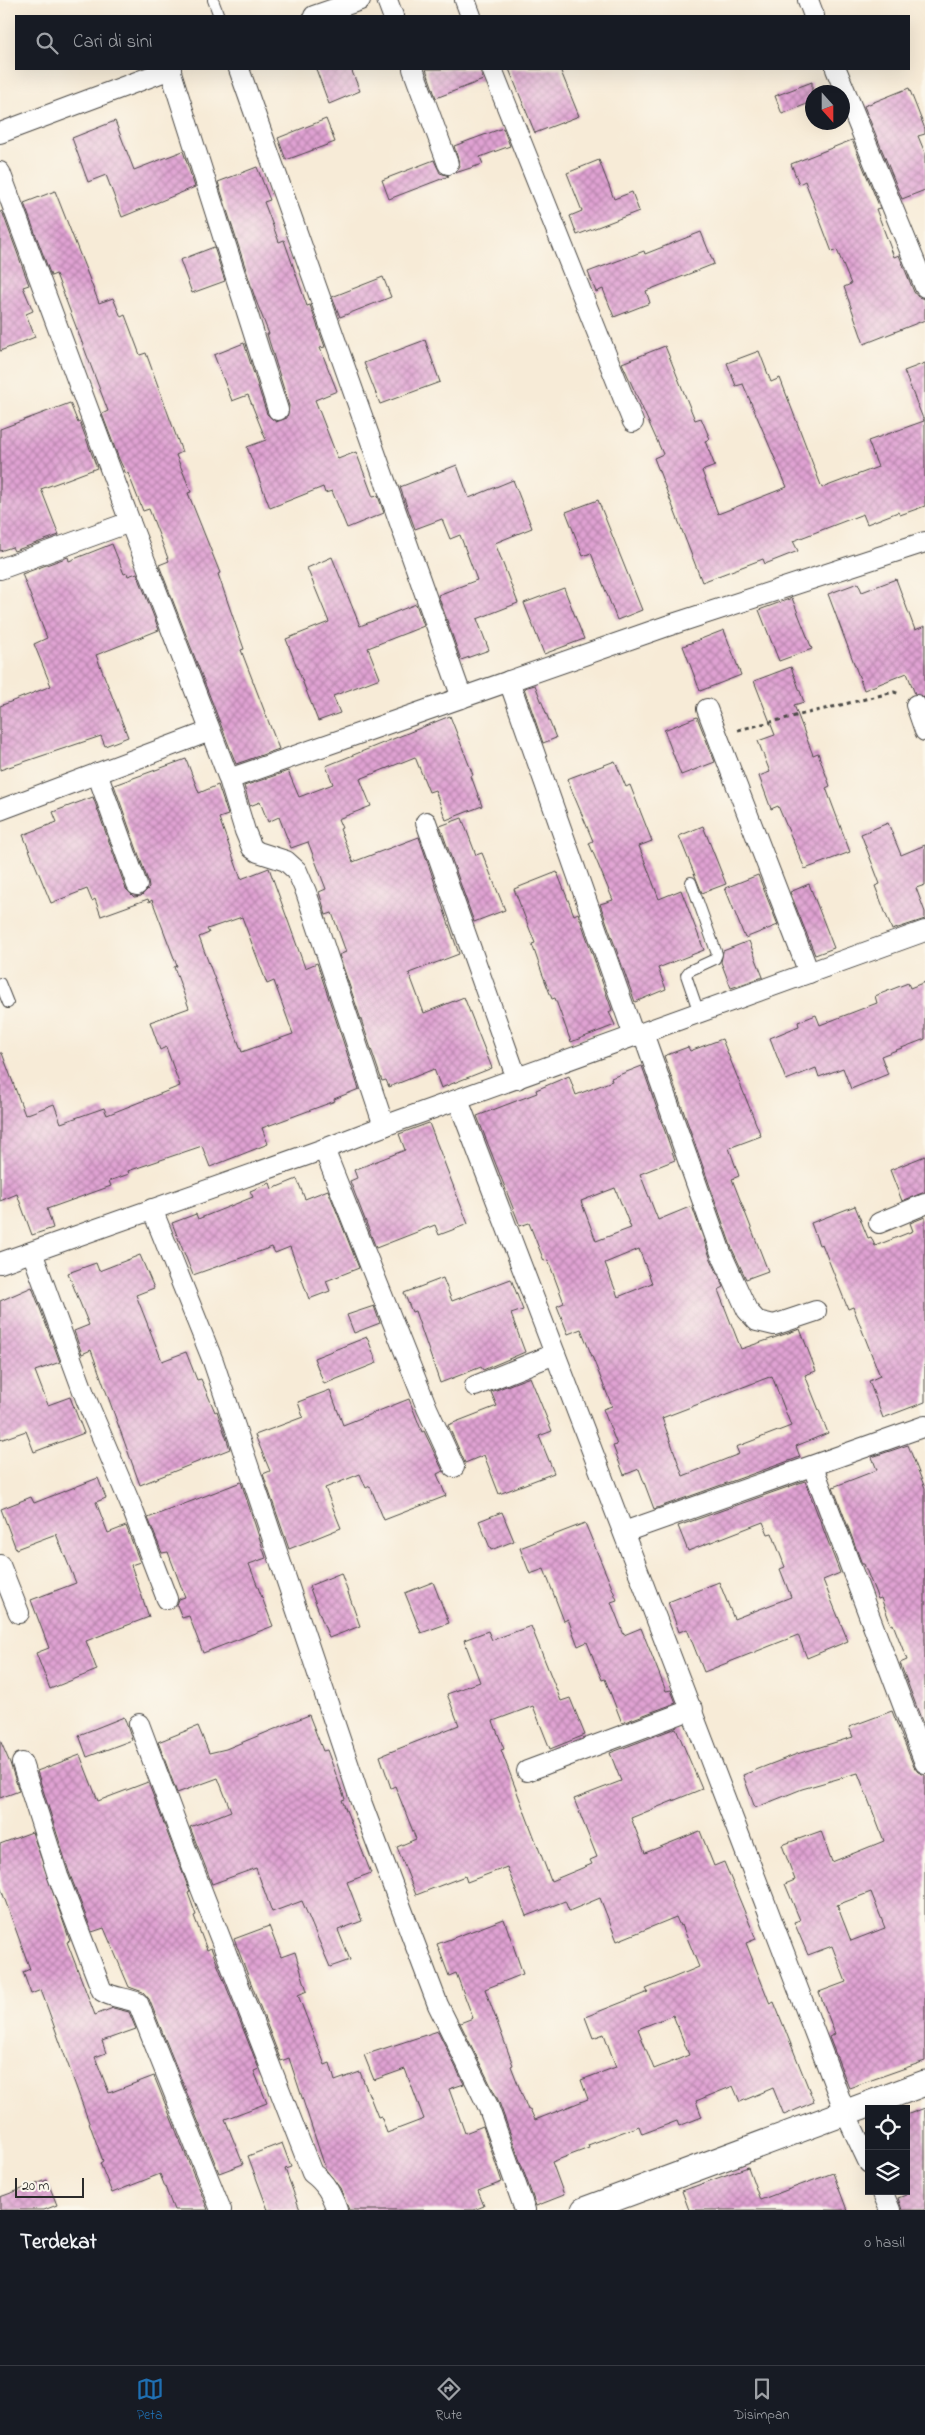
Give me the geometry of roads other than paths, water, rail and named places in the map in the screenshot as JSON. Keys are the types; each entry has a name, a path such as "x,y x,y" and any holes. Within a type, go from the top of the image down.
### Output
{"street":[{"path":"317,15 360,0"},
{"path":"388,0 394,15"},
{"path":"465,0 471,15"},
{"path":"808,0 814,15"},
{"path":"0,133 168,70"},
{"path":"171,70 278,410"},
{"path":"239,70 462,698"},
{"path":"413,70 448,164"},
{"path":"492,70 633,422"},
{"path":"836,70 925,287"},
{"path":"0,172 130,522 229,779 252,848 258,852 286,861 296,872 306,892 384,1126"},
{"path":"0,569 130,522"},
{"path":"229,779 667,626 925,542"},
{"path":"509,681 638,1034 721,1253 747,1310 757,1321 774,1325 816,1311"},
{"path":"916,706 925,730"},
{"path":"707,709 809,973"},
{"path":"0,810 210,731"},
{"path":"96,773 137,885"},
{"path":"426,822 517,1079"},
{"path":"0,1263 324,1149 925,931"},
{"path":"458,1100 845,2112 865,2154"},
{"path":"324,1149 427,1408 454,1467"},
{"path":"879,1222 925,1204"},
{"path":"152,1209 213,1361 360,1799 438,2005 488,2106 525,2210"},
{"path":"32,1252 86,1399 132,1508 167,1599"},
{"path":"474,1386 556,1354"},
{"path":"624,1532 925,1426"},
{"path":"813,1467 925,1763"},
{"path":"0,1565 19,1613"},
{"path":"527,1771 692,1709"},
{"path":"139,1724 312,2173 322,2180 331,2192 337,2210"},
{"path":"22,1764 58,1876 102,1991 111,1997 131,1999 138,2004 221,2210"},
{"path":"584,2210 925,2083"},
{"path":"884,2195 890,2210"}],"lane":[{"path":"213,0 219,15"},
{"path":"691,882 716,954 712,961 689,971 686,975 699,1013"},
{"path":"0,983 8,1004"}]}
